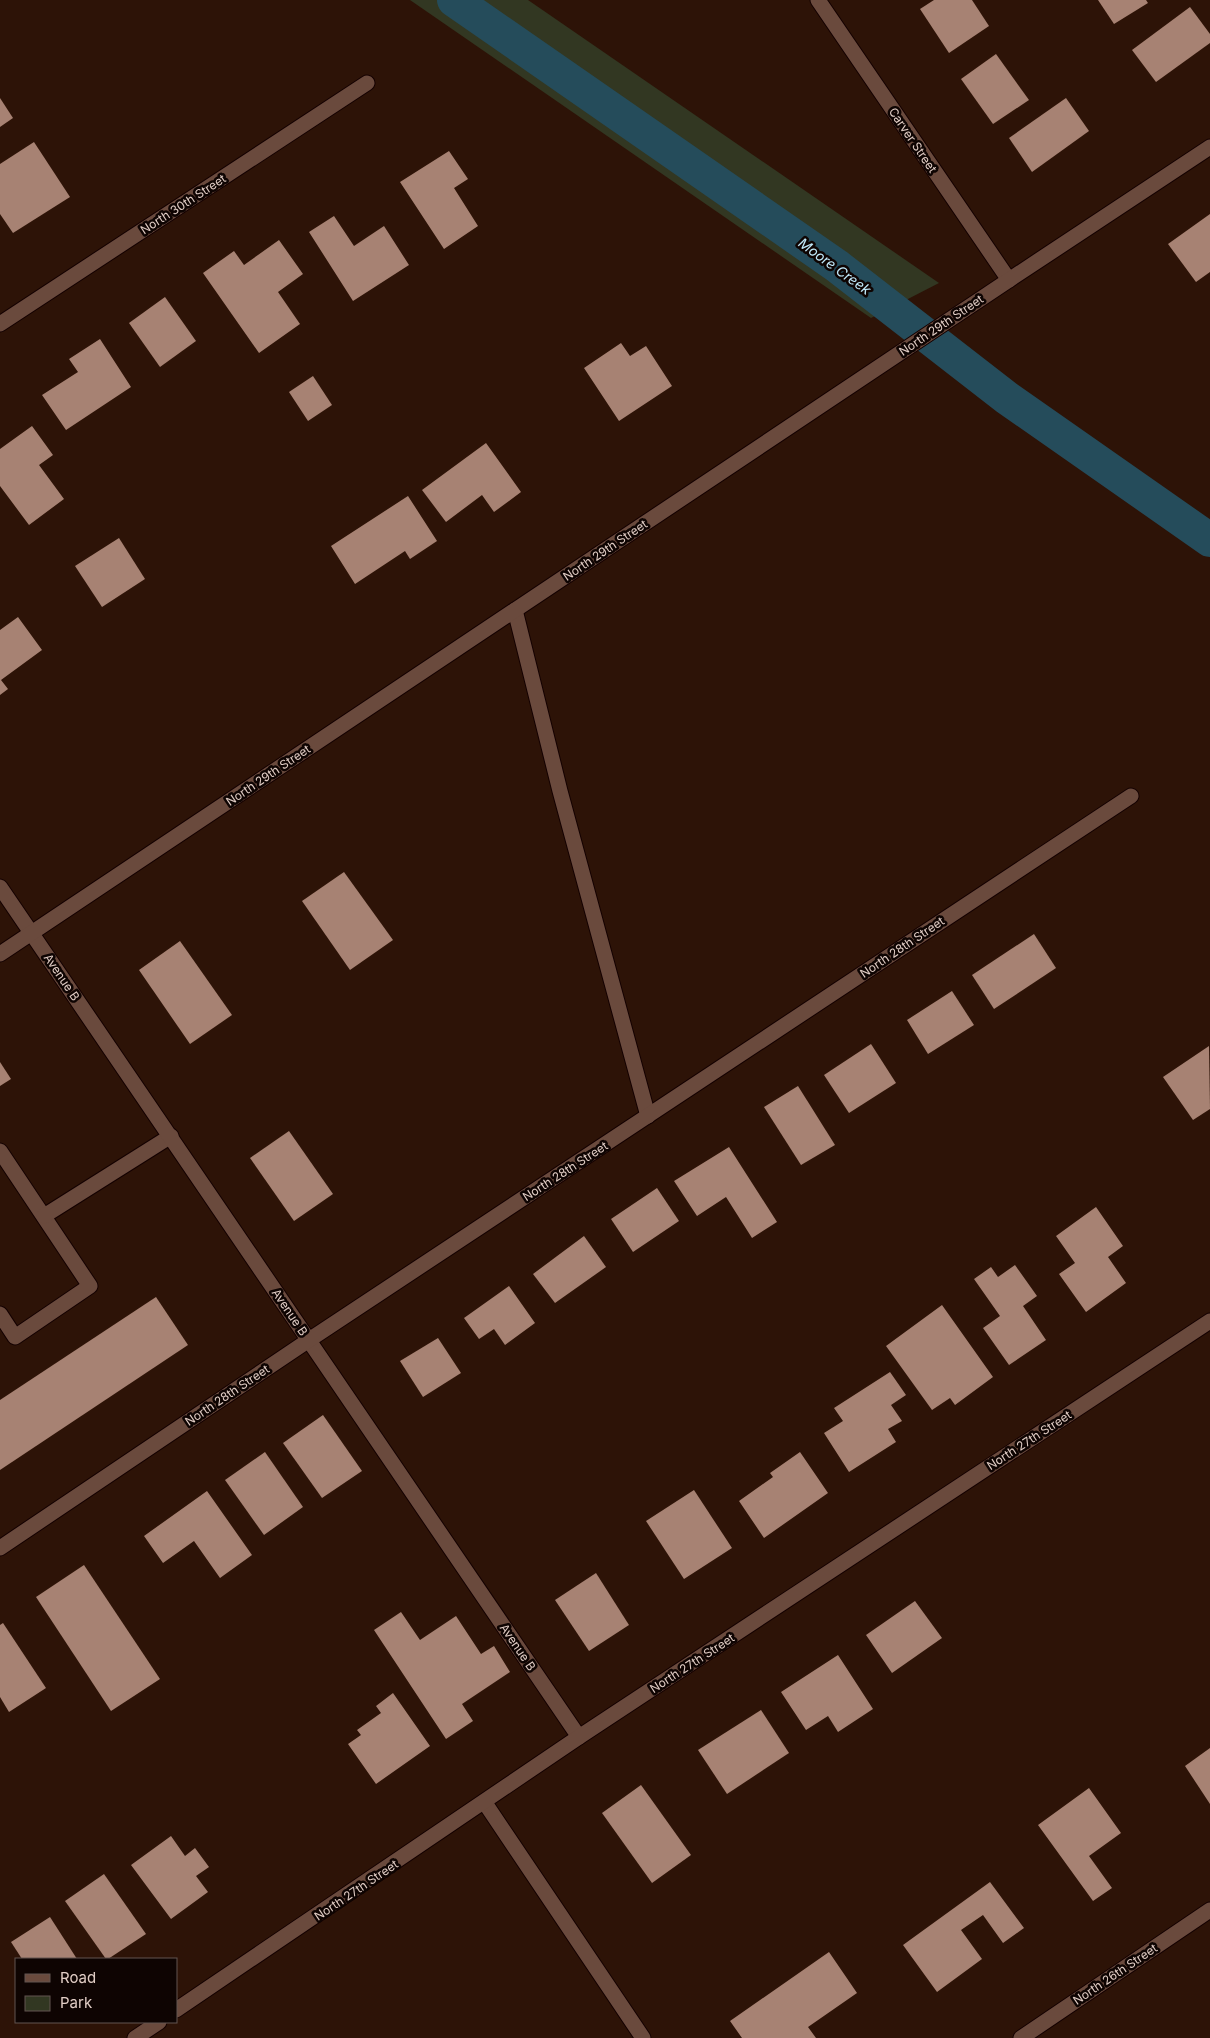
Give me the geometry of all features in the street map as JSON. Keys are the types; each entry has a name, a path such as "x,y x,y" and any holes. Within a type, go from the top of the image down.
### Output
{"street":[{"name":"Carver Street","path":"818,0 1008,280"},
{"name":"North 30th Street","path":"0,324 367,83"},
{"name":"North 29th Street","path":"0,954 1210,147"},
{"path":"515,610 560,791 648,1116"},
{"name":"North 28th Street","path":"0,1548 310,1340 1131,796"},
{"name":"Avenue B","path":"0,887 579,1738"},
{"path":"44,1216 171,1136"},
{"path":"0,1151 90,1286 15,1337 0,1314"},
{"name":"North 27th Street","path":"178,2009 579,1738 1210,1321"},
{"path":"485,1803 643,2038"},
{"name":"North 26th Street","path":"1021,2038 1210,1910"},
{"path":"135,2038 158,2023"}],"green space":[{"path":"410,0 528,0 939,283 871,318"}],"building":[{"path":"934,0 972,0 989,26 949,53 920,9"},
{"path":"1098,0 1146,0 1148,3 1114,24"},
{"path":"1190,7 1210,34 1210,43 1156,82 1132,50"},
{"path":"996,54 1029,100 993,124 961,79"},
{"path":"0,98 13,118 0,127"},
{"path":"1066,98 1089,131 1032,172 1009,138"},
{"path":"34,142 70,197 13,233 0,214 0,164"},
{"path":"449,151 468,179 454,188 478,226 444,249 400,182"},
{"path":"1210,214 1210,272 1196,282 1168,244"},
{"path":"334,216 354,246 384,226 409,265 353,301 309,232"},
{"path":"279,240 303,274 278,292 300,324 259,353 203,273 234,251 244,265"},
{"path":"165,297 196,341 160,367 129,323"},
{"path":"100,339 131,387 66,430 42,395 78,372 69,359"},
{"path":"621,343 630,356 646,346 672,386 619,421 584,368"},
{"path":"313,376 332,405 308,421 289,392"},
{"path":"32,426 53,455 39,465 64,499 29,525 0,486 0,449"},
{"path":"486,443 521,492 494,512 482,495 446,522 422,490"},
{"path":"408,496 437,541 410,559 405,551 355,584 331,546"},
{"path":"119,538 145,579 102,607 75,566"},
{"path":"18,617 42,650 1,680 8,689 0,695 0,630"},
{"path":"344,872 393,940 350,970 302,901"},
{"path":"1034,934 1056,968 994,1009 972,975"},
{"path":"180,941 232,1015 190,1044 139,970"},
{"path":"952,991 974,1025 928,1054 907,1020"},
{"path":"871,1044 896,1083 849,1113 824,1075"},
{"path":"1209,1046 1210,1109 1193,1120 1163,1077"},
{"path":"0,1062 11,1079 0,1086"},
{"path":"798,1086 835,1145 801,1165 764,1107"},
{"path":"289,1131 333,1194 294,1221 250,1158"},
{"path":"729,1147 777,1222 752,1238 726,1197 697,1216 674,1181"},
{"path":"657,1188 679,1221 633,1252 611,1219"},
{"path":"1096,1207 1123,1246 1108,1257 1126,1283 1086,1312 1059,1274 1075,1263 1056,1236"},
{"path":"584,1236 606,1267 555,1303 533,1274"},
{"path":"1015,1265 1037,1296 1023,1306 1046,1340 1009,1365 983,1328 1000,1316 974,1279 991,1267 998,1277"},
{"path":"509,1286 535,1323 505,1345 494,1329 479,1339 464,1318"},
{"path":"156,1297 188,1345 0,1470 0,1400"},
{"path":"942,1305 993,1377 955,1405 950,1398 932,1410 886,1346"},
{"path":"438,1338 461,1373 423,1397 400,1361"},
{"path":"890,1372 906,1395 891,1405 902,1421 888,1429 896,1442 849,1472 824,1433 843,1421 834,1408"},
{"path":"323,1415 362,1471 322,1498 283,1443"},
{"path":"265,1452 303,1507 264,1535 225,1480"},
{"path":"800,1452 828,1493 764,1538 739,1501 773,1477 770,1473"},
{"path":"694,1490 732,1548 684,1579 646,1521"},
{"path":"207,1491 252,1555 220,1578 194,1541 163,1563 144,1536"},
{"path":"84,1565 160,1679 111,1711 36,1597"},
{"path":"596,1573 629,1625 589,1651 555,1600"},
{"path":"915,1601 942,1638 892,1673 866,1635"},
{"path":"401,1612 420,1640 456,1616 481,1654 494,1646 510,1672 462,1704 473,1721 446,1739 374,1630"},
{"path":"3,1623 46,1688 9,1712 0,1697 0,1625"},
{"path":"838,1655 873,1709 838,1732 828,1716 806,1730 781,1692"},
{"path":"393,1693 430,1746 376,1784 348,1744 361,1735 357,1730 381,1713 376,1706"},
{"path":"761,1710 789,1753 727,1794 698,1750"},
{"path":"1210,1748 1210,1804 1185,1766"},
{"path":"641,1785 691,1855 652,1883 602,1813"},
{"path":"1089,1788 1121,1833 1089,1856 1112,1888 1093,1901 1038,1825"},
{"path":"171,1836 185,1856 195,1848 209,1867 196,1876 208,1892 171,1919 131,1865"},
{"path":"104,1874 146,1934 110,1958 105,1958 65,1901"},
{"path":"990,1882 1024,1928 1003,1943 983,1915 961,1930 982,1959 937,1992 903,1945"},
{"path":"50,1917 76,1958 21,1958 11,1942"},
{"path":"829,1952 857,1993 808,2027 816,2038 742,2038 730,2021"}],"waterway":[{"name":"Moore Creek","path":"454,0 837,266 1007,398 1210,540"}]}
